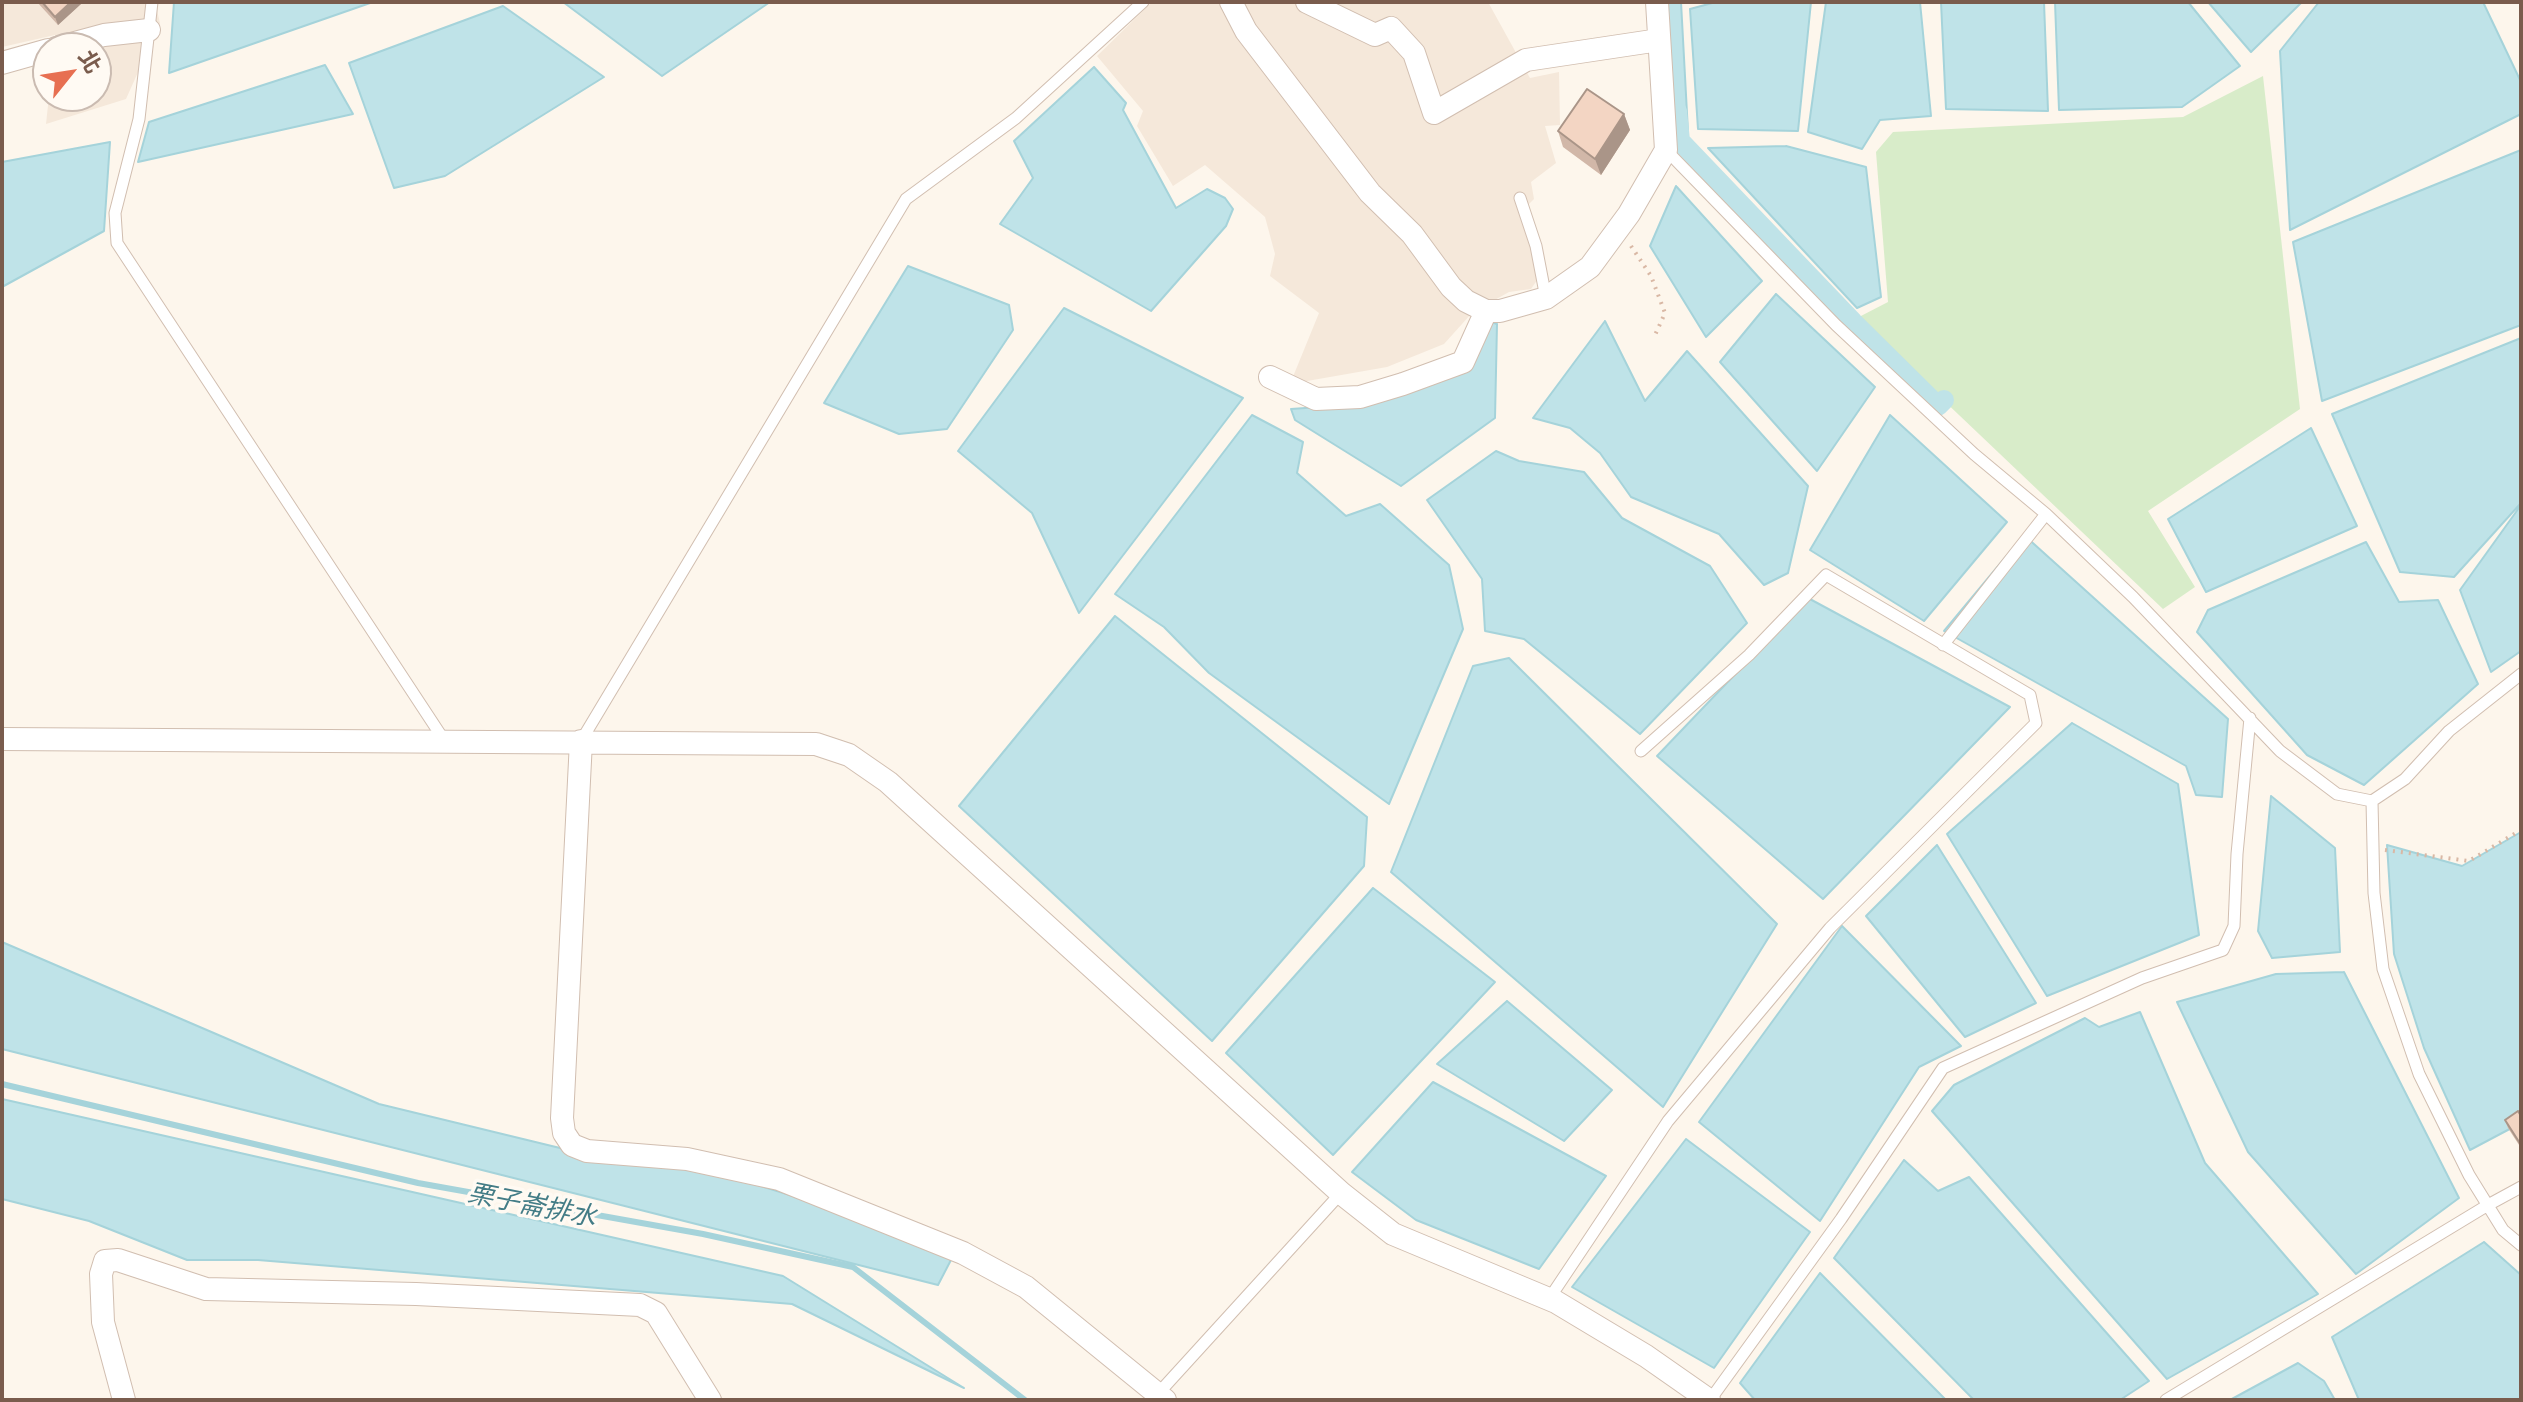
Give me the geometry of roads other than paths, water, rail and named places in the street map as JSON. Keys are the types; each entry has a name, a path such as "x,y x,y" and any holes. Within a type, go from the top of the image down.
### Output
{"street":[{"path":"1231,2 1246,31 1362,183 1412,234 1451,287 1466,301 1486,311 1500,311 1546,298 1590,267 1619,228 1666,150 1657,2"},
{"path":"1307,2 1375,35 1391,28 1414,53 1434,113 1526,60 1659,40"},
{"path":"112,34 149,30"},
{"path":"2,63 32,55"},
{"path":"1270,377 1316,399 1360,397 1403,384 1463,362 1486,311"},
{"path":"2,739 816,744 849,755 888,782 1341,1193 1393,1234 1549,1299 1646,1356 1709,1400"},
{"path":"581,741 562,1118 564,1133 572,1145 587,1151 687,1159 779,1179 963,1253 1026,1287 1158,1398"},
{"path":"124,1400 103,1322 101,1274 105,1261 118,1260 206,1289 416,1294 640,1305 656,1313 710,1400"}],"lane":[{"path":"152,2 139,119 115,213 117,243 444,740"},
{"path":"581,741 906,199 1016,118 1143,2"},
{"path":"1666,150 1836,325 1974,454 2046,514 2133,597 2280,751 2337,794 2372,801 2405,779 2449,731 2521,674"},
{"path":"1520,198 1536,246 1546,298"},
{"path":"1943,645 2046,514"},
{"path":"1549,1299 1668,1121 1830,928 2036,723 2030,695 1826,575 1749,655 1641,751"},
{"path":"1709,1400 1841,1219 1943,1068 2142,978 2223,950 2234,926 2237,854 2250,718"},
{"path":"2372,801 2374,893 2383,969 2419,1074 2469,1175 2503,1230 2521,1245"},
{"path":"2166,1400 2521,1187"},
{"path":"1158,1398 1341,1193"}],"water":[{"path":"174,2 373,2 169,73"},
{"path":"563,2 770,2 662,76"},
{"path":"1664,2 1681,2 1688,132 1673,139"},
{"path":"1716,2 1811,2 1798,131 1698,129 1690,9"},
{"path":"1826,2 1920,2 1931,116 1880,120 1862,149 1808,132"},
{"path":"1941,2 2044,2 2048,111 1946,109"},
{"path":"2055,2 2188,2 2240,66 2182,107 2059,110"},
{"path":"2208,2 2302,2 2251,52"},
{"path":"2319,2 2483,2 2521,82 2521,114 2290,230 2280,51"},
{"path":"503,6 604,77 445,176 394,188 349,63"},
{"path":"325,65 353,114 138,162 149,122"},
{"path":"1094,67 1126,103 1123,110 1176,208 1207,189 1225,198 1233,209 1226,226 1151,311 1000,224 1033,178 1014,141"},
{"path":"110,142 104,231 2,287 2,162"},
{"path":"1786,146 1866,167 1881,297 1857,308 1708,148"},
{"path":"2521,150 2521,325 2322,401 2293,242"},
{"path":"1676,186 1762,281 1706,337 1650,246"},
{"path":"908,266 1009,305 1013,330 947,429 899,434 824,403"},
{"path":"1776,294 1875,387 1817,471 1720,362"},
{"path":"1064,308 1243,398 1079,613 1032,513 958,451"},
{"path":"1486,320 1497,324 1495,418 1401,486 1295,420 1291,409 1334,406 1447,367"},
{"path":"1605,321 1645,401 1687,351 1808,486 1788,573 1764,585 1719,534 1631,497 1600,453 1570,428 1533,418"},
{"path":"2521,338 2521,503 2454,577 2400,572 2332,414"},
{"path":"1252,415 1303,442 1297,473 1346,516 1380,504 1449,565 1463,629 1389,804 1209,673 1164,627 1115,594"},
{"path":"1890,415 2007,522 1924,621 1810,550"},
{"path":"2311,428 2357,526 2206,592 2168,519"},
{"path":"1496,451 1519,461 1584,472 1622,518 1710,566 1747,623 1640,734 1524,639 1485,631 1482,579 1427,500"},
{"path":"2521,505 2521,651 2491,672 2460,590"},
{"path":"2024,535 2228,719 2222,797 2196,795 2186,766 1944,631"},
{"path":"2366,542 2399,602 2438,600 2478,684 2364,785 2307,755 2197,632 2208,610"},
{"path":"1808,598 2010,707 1823,899 1657,756"},
{"path":"1115,616 1367,817 1364,866 1212,1041 959,806"},
{"path":"1509,658 1777,924 1663,1107 1391,872 1473,666"},
{"path":"2072,723 2178,784 2199,935 2047,996 1947,834"},
{"path":"2271,796 2335,848 2340,952 2272,958 2258,931"},
{"path":"2521,832 2521,1123 2470,1150 2424,1048 2394,954 2387,845 2462,866"},
{"path":"1937,845 2036,1003 1965,1037 1866,916"},
{"path":"1373,888 1495,982 1333,1155 1226,1053"},
{"path":"1842,926 1961,1046 1919,1067 1820,1221 1699,1122"},
{"path":"2,942 379,1104 597,1157 716,1172 825,1206 952,1258 938,1285 2,1049"},
{"path":"2344,972 2459,1198 2356,1274 2248,1152 2177,1002 2276,974"},
{"path":"1507,1001 1612,1090 1564,1141 1437,1064"},
{"path":"2140,1012 2205,1163 2318,1294 2167,1379 1932,1111 1954,1085 2085,1018 2099,1027"},
{"path":"1433,1082 1606,1176 1539,1269 1416,1220 1352,1172"},
{"path":"2,1099 783,1276 964,1388 792,1304 258,1260 187,1260 89,1221 2,1199"},
{"path":"1686,1139 1810,1232 1714,1368 1572,1287"},
{"path":"1904,1160 1938,1191 1969,1177 2149,1381 2120,1400 1974,1400 1834,1258"},
{"path":"2484,1242 2521,1275 2521,1400 2359,1400 2332,1337"},
{"path":"1820,1273 1946,1400 1755,1400 1740,1383"},
{"path":"2298,1363 2324,1381 2335,1400 2230,1400"}],"waterway":[{"path":"1677,111 1680,141 1938,406 1944,400"},
{"name":"栗子崙排水","path":"2,1084 418,1183 703,1234 853,1267 1025,1400"}]}
